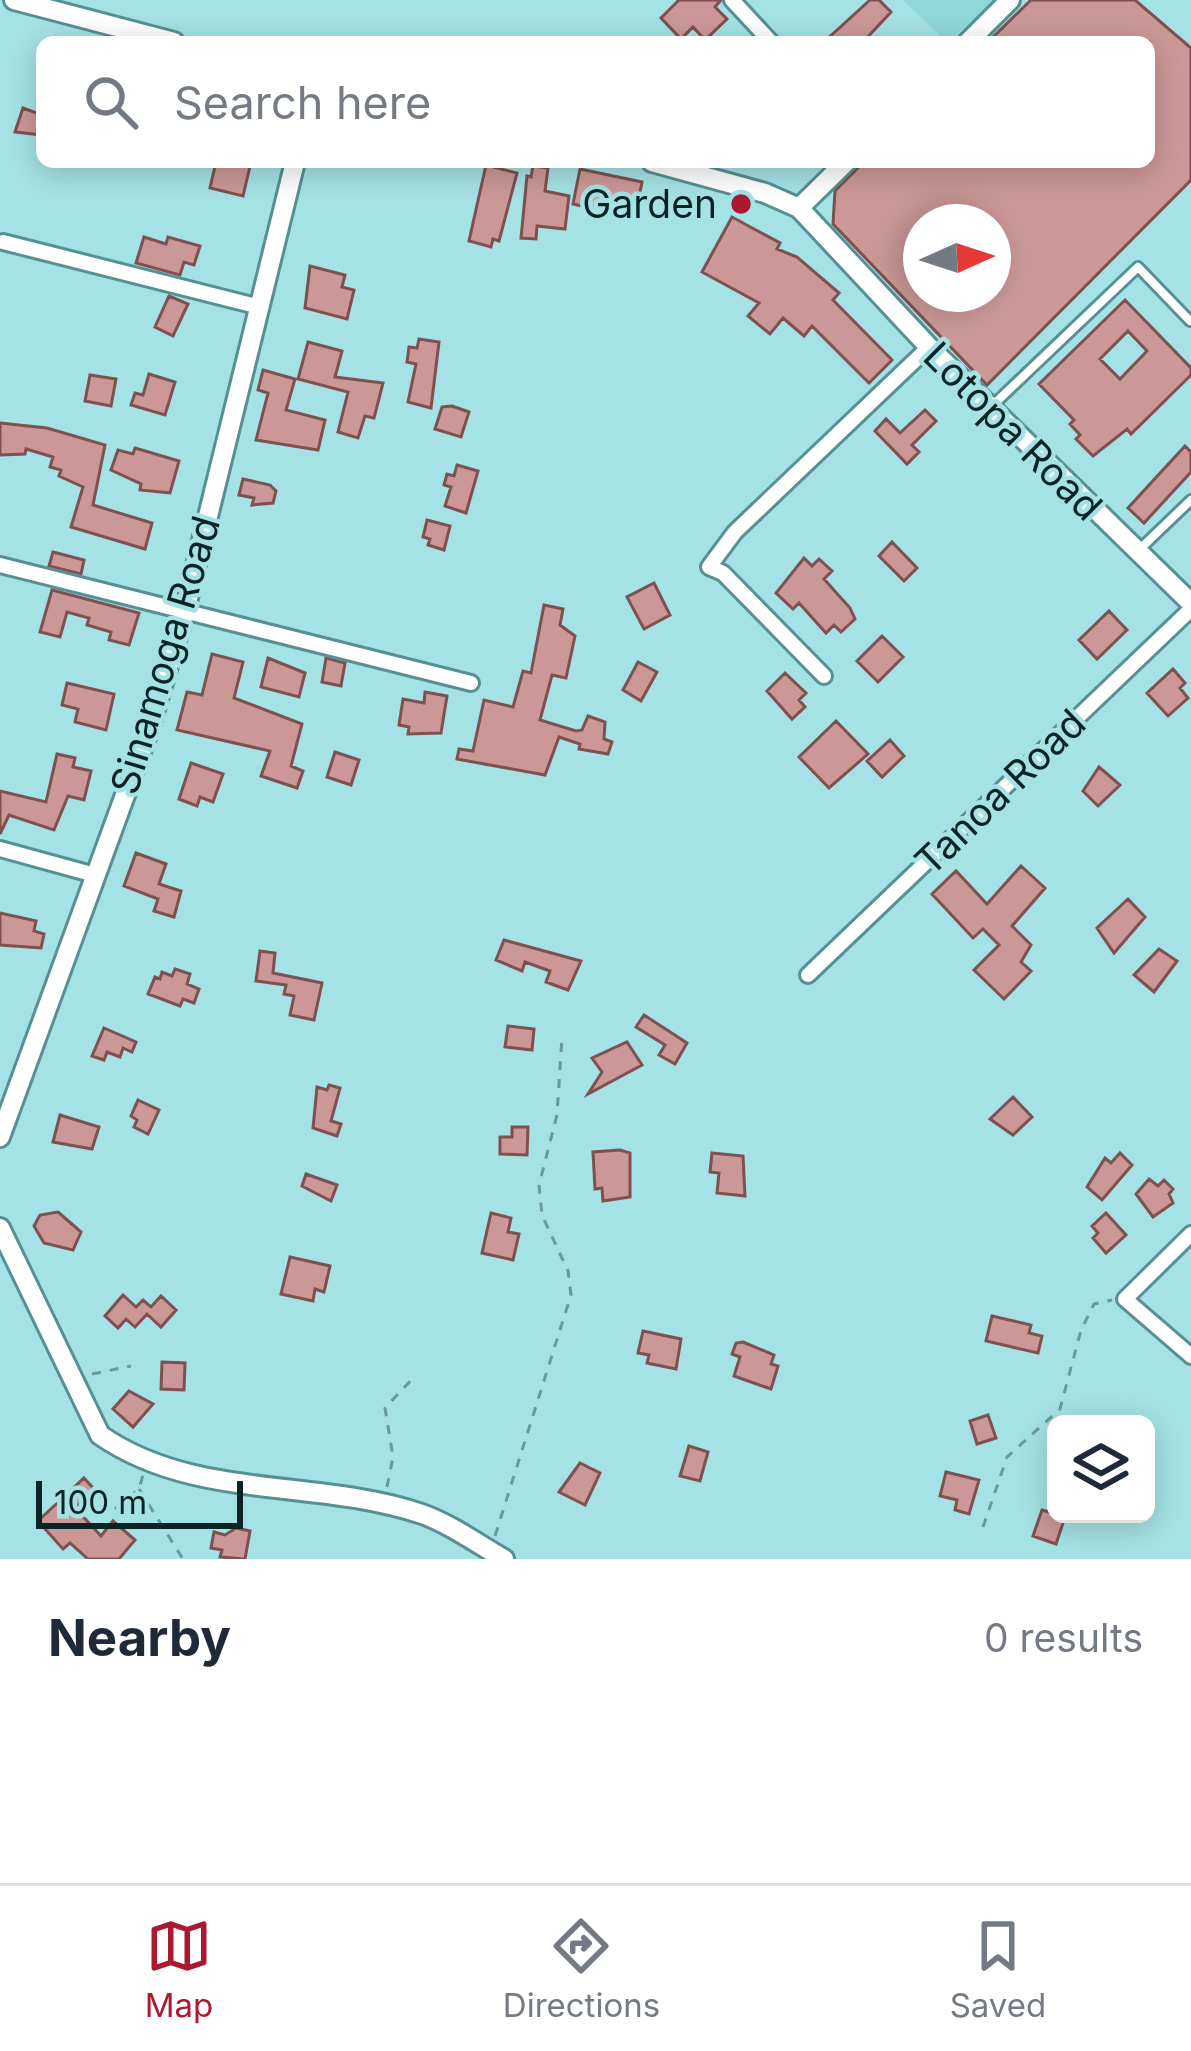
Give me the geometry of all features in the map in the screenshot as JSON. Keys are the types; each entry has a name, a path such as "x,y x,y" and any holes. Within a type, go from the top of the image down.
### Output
{"street":[{"path":"14,0 150,36"},
{"path":"732,0 765,36"},
{"path":"974,36 1010,0"},
{"name":"Sinamoga Road","path":"0,1137 184,614 294,168"},
{"name":"Lotopa Road","path":"674,168 765,193 800,208 929,347 1191,606"},
{"path":"800,208 840,168"},
{"path":"3,242 260,307"},
{"path":"824,676 724,572 710,567 735,532 929,347"},
{"path":"0,565 471,683"},
{"name":"Tanoa Road","path":"808,975 1191,606"},
{"path":"0,849 95,875"},
{"path":"0,1228 100,1435 130,1456 192,1478 384,1504 425,1515 496,1555"},
{"path":"1191,1234 1125,1299 1191,1356"}],"lane":[{"path":"990,409 1138,267 1190,320"},
{"path":"1136,554 1191,500"}],"path":[{"path":"496,1555 571,1295 568,1271 542,1215 539,1186 556,1115 562,1037"},
{"path":"983,1527 1007,1457 1060,1409 1081,1330 1094,1304 1125,1299"},
{"path":"71,1378 131,1366"},
{"path":"384,1504 393,1457 385,1408 416,1376"},
{"path":"115,1509 139,1489 183,1559"}],"shaded area":[{"path":"903,0 996,0 954,36 941,36"}],"building":[{"path":"679,0 721,0 715,7 727,19 709,36 701,36 693,27 678,36 661,18"},
{"path":"870,0 879,0 891,12 869,36 831,36"},
{"path":"1031,0 1135,0 1191,48 1191,180 987,385 917,312 1011,312 1011,204 903,204 903,297 833,224 835,191 858,168 1155,168 1155,36 994,36"},
{"path":"23,108 36,113 36,134 15,132"},
{"path":"215,168 250,168 243,196 210,188"},
{"path":"485,168 517,173 499,241 493,239 491,247 469,241"},
{"path":"533,168 548,168 545,191 569,196 565,229 537,226 536,239 521,238 527,176 531,177"},
{"path":"580,169 642,182 635,218 573,204"},
{"path":"732,217 780,243 777,249 797,257 839,293 833,300 892,360 869,383 812,326 804,336 783,318 770,334 748,316 759,303 702,272"},
{"path":"144,237 166,244 168,237 200,246 194,265 184,262 180,275 136,263"},
{"path":"310,266 345,275 342,287 354,290 347,319 305,308"},
{"path":"169,296 188,304 173,336 155,327"},
{"path":"1125,300 1191,368 1191,375 1131,434 1127,429 1093,456 1076,439 1080,435 1070,424 1074,420 1039,384","holes":["1128,331 1147,351 1120,379 1100,359"]},
{"path":"419,339 439,342 431,408 408,402 416,364 407,362 409,347 417,348"},
{"path":"308,342 342,351 335,377 383,383 374,418 365,416 358,438 338,432 348,392 298,379"},
{"path":"263,370 295,379 286,410 325,420 318,450 256,440 268,393 258,390"},
{"path":"149,374 175,382 165,415 131,405 135,393 143,395"},
{"path":"90,375 116,379 111,406 85,401"},
{"path":"442,407 469,412 461,437 435,429"},
{"path":"925,410 936,421 912,445 919,452 907,464 875,431 886,419 900,433"},
{"path":"0,423 47,428 105,445 93,505 152,523 145,549 71,527 83,487 50,467 53,457 26,449 25,454 0,455"},
{"path":"1185,446 1191,452 1191,472 1144,523 1128,508"},
{"path":"135,448 179,461 170,493 140,490 141,484 111,470 118,450 133,454"},
{"path":"457,465 478,471 466,513 445,506 451,487 444,485 447,474 454,476"},
{"path":"243,479 270,485 276,491 273,503 252,505 254,498 239,495"},
{"path":"427,520 450,526 444,550 428,545 430,539 423,537"},
{"path":"892,542 917,568 904,581 879,556"},
{"path":"53,552 84,560 81,574 49,566"},
{"path":"804,558 812,566 819,559 832,571 824,579 855,619 841,632 834,625 826,633 799,603 793,609 776,593"},
{"path":"654,583 670,615 644,629 627,597"},
{"path":"52,590 139,613 129,645 109,640 111,632 87,625 89,618 67,612 60,637 40,632"},
{"path":"544,605 563,609 560,625 575,636 566,678 552,675 540,720 576,731 582,730 588,716 605,722 604,739 612,742 608,754 579,749 580,744 559,737 545,775 457,759 459,749 473,751 484,700 513,707 523,671 531,673"},
{"path":"1109,611 1127,630 1097,659 1079,640"},
{"path":"882,636 903,657 878,682 857,661"},
{"path":"212,654 243,662 234,698 302,724 291,766 303,771 297,788 261,776 270,751 177,730 187,692 202,695"},
{"path":"268,658 305,673 299,697 261,687"},
{"path":"326,658 345,663 341,686 322,682"},
{"path":"638,662 657,672 641,701 623,690"},
{"path":"1173,669 1185,683 1180,688 1188,698 1168,716 1147,693"},
{"path":"785,673 806,693 799,700 805,707 792,719 767,691"},
{"path":"67,683 114,694 106,730 75,722 78,709 62,705"},
{"path":"425,692 447,696 441,733 408,734 409,727 399,725 403,699 424,703"},
{"path":"836,721 868,754 829,788 799,757"},
{"path":"890,740 904,756 882,777 867,761"},
{"path":"335,752 359,760 351,785 327,777"},
{"path":"57,754 75,758 73,767 91,771 84,800 68,796 54,830 9,815 0,834 0,791 46,802"},
{"path":"191,763 223,774 213,802 200,797 197,806 179,799"},
{"path":"1099,767 1120,785 1098,806 1083,791"},
{"path":"136,853 166,864 159,884 181,891 174,917 154,911 158,899 124,886"},
{"path":"1021,866 1045,888 1012,926 1031,945 1021,962 1031,971 1004,999 974,970 999,945 983,929 973,938 932,894 956,871 987,904"},
{"path":"1128,899 1145,917 1114,953 1097,928"},
{"path":"0,913 36,921 34,931 44,934 41,948 0,945"},
{"path":"504,940 581,961 568,990 546,982 550,971 525,962 522,971 496,960"},
{"path":"1159,949 1177,961 1154,992 1134,975"},
{"path":"260,951 275,953 273,973 322,983 314,1020 290,1015 294,996 284,994 286,985 256,981"},
{"path":"175,969 190,974 187,984 199,989 194,1003 183,999 180,1006 148,994 155,977 160,979 162,972 172,976"},
{"path":"644,1015 687,1043 675,1064 659,1055 665,1045 636,1027"},
{"path":"508,1026 534,1029 532,1050 505,1047"},
{"path":"104,1028 136,1042 132,1052 123,1048 120,1057 107,1052 104,1060 92,1056"},
{"path":"627,1042 642,1065 588,1094 602,1072 592,1058"},
{"path":"329,1085 340,1088 331,1121 341,1124 337,1136 313,1128 317,1087 327,1090"},
{"path":"1013,1097 1032,1117 1013,1135 990,1119"},
{"path":"138,1100 159,1110 148,1134 134,1127 137,1120 131,1116"},
{"path":"60,1115 99,1127 92,1149 53,1142"},
{"path":"512,1127 528,1127 527,1155 500,1154 500,1137 512,1137"},
{"path":"593,1152 630,1153 630,1197 603,1201 602,1188 595,1189"},
{"path":"712,1153 743,1156 745,1196 717,1193 719,1173 710,1172"},
{"path":"1120,1153 1132,1165 1102,1200 1087,1187 1105,1158 1111,1163"},
{"path":"306,1174 337,1185 331,1201 302,1186"},
{"path":"1149,1179 1158,1186 1164,1180 1173,1189 1169,1194 1173,1203 1153,1217 1136,1194"},
{"path":"58,1212 81,1232 73,1250 44,1243 34,1226 40,1215"},
{"path":"491,1213 511,1218 508,1232 519,1234 513,1260 482,1253"},
{"path":"1106,1213 1126,1235 1106,1253 1093,1238 1098,1233 1092,1226"},
{"path":"290,1257 330,1266 324,1292 315,1289 313,1301 281,1294"},
{"path":"123,1295 136,1307 143,1300 151,1307 161,1296 176,1310 161,1327 147,1314 135,1327 126,1319 118,1328 105,1316"},
{"path":"992,1316 1031,1325 1029,1333 1042,1336 1038,1353 986,1341"},
{"path":"643,1331 681,1339 676,1369 647,1363 649,1355 638,1353"},
{"path":"736,1343 774,1355 771,1364 778,1366 771,1389 734,1376 740,1357 732,1354"},
{"path":"162,1362 185,1363 184,1390 161,1389"},
{"path":"129,1391 153,1404 133,1427 113,1409"},
{"path":"988,1415 996,1438 977,1444 970,1421"},
{"path":"689,1446 708,1452 700,1481 680,1476"},
{"path":"580,1463 600,1473 585,1505 559,1492"},
{"path":"946,1472 979,1480 969,1514 955,1510 957,1500 940,1496"},
{"path":"84,1478 95,1490 75,1508 101,1536 113,1521 135,1540 119,1559 88,1559 70,1543 63,1549 38,1521"},
{"path":"1042,1510 1047,1512 1047,1523 1063,1523 1056,1544 1033,1536"},
{"path":"236,1528 250,1531 245,1559 220,1557 222,1550 211,1548 214,1532 225,1535"}],"place":[{"name":"Garden","path":"741,204"}]}
